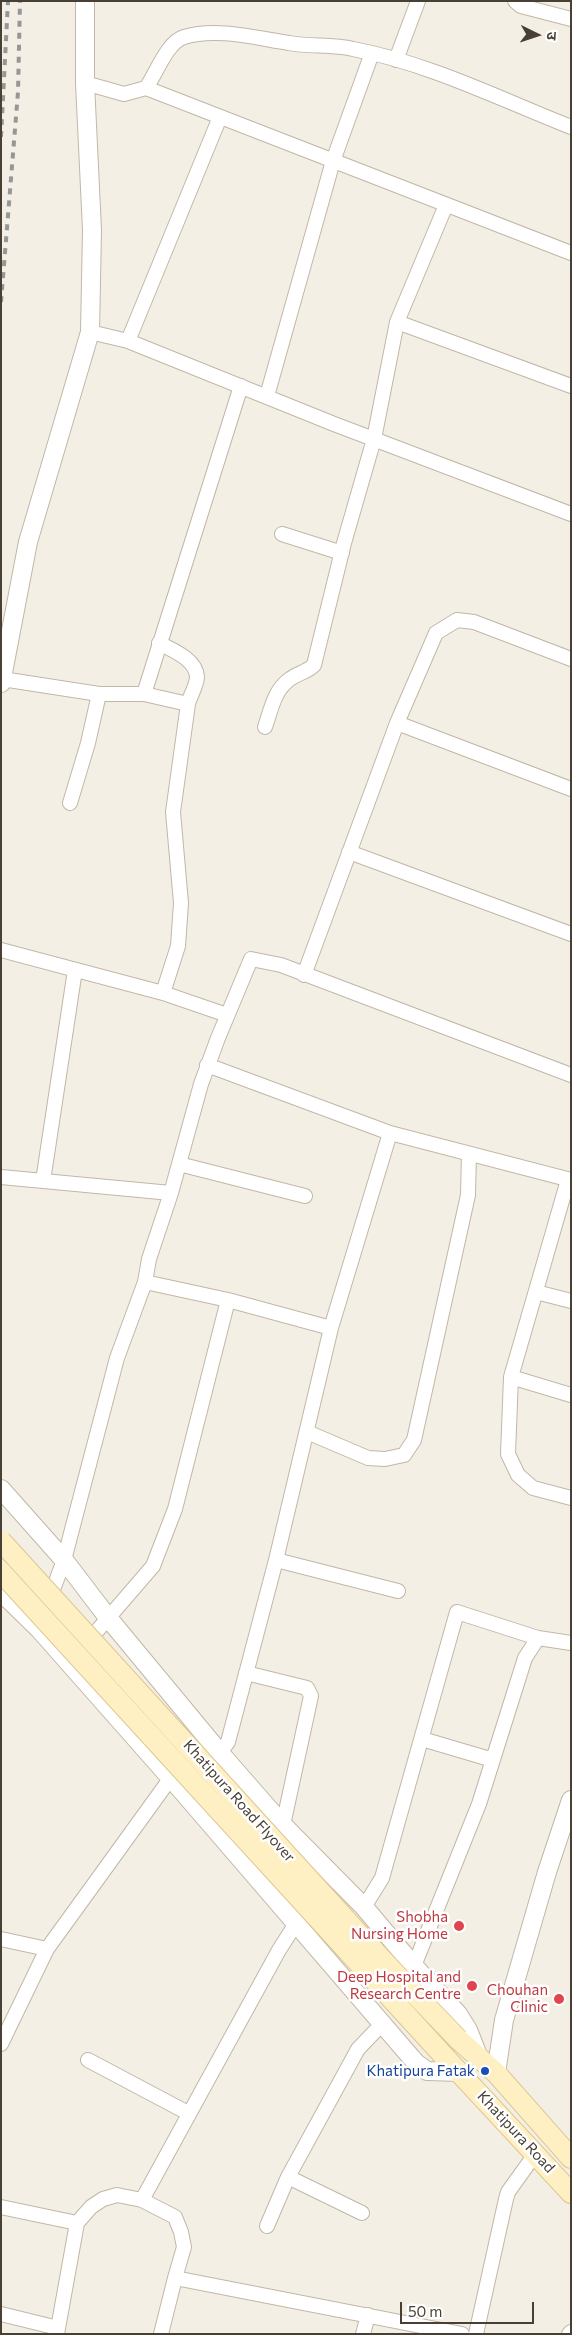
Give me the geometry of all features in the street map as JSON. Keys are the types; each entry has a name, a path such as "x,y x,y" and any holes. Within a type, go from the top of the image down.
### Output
{"main road":[{"name":"Khatipura Road Flyover","path":"1,1541 388,1966 479,2059"},
{"name":"Khatipura Road Flyover","path":"1,1572 460,2072"},
{"name":"Khatipura Road","path":"479,2059 496,2073 571,2158"},
{"name":"Khatipura Road","path":"460,2072 571,2193"}],"street":[{"path":"1,683 28,542 90,332 92,230 85,83 85,1"},
{"path":"396,60 418,1"},
{"path":"514,1 521,6 571,19"},
{"path":"146,88 158,71 167,50 182,37 207,34 240,35 295,44 351,48 372,53 421,67 571,127"},
{"path":"268,396 333,161 372,53"},
{"path":"85,83 124,94 146,88 571,253"},
{"path":"128,341 220,117"},
{"path":"265,727 277,692 291,678 307,671 314,665 342,553 374,439 397,322 446,204"},
{"path":"397,322 571,386"},
{"path":"90,332 128,341 374,439 571,514"},
{"path":"144,694 242,386"},
{"path":"282,534 342,553"},
{"path":"304,975 397,722 436,633 457,620 474,622 571,660"},
{"path":"159,643 184,657 192,666 196,677 188,704 173,812 181,903 178,946 163,993"},
{"path":"2,679 99,694 144,694 188,704"},
{"path":"70,803 88,743 99,694"},
{"path":"397,722 571,789"},
{"path":"349,852 571,934"},
{"path":"1,950 163,993 227,1014"},
{"path":"39,1629 64,1560 118,1358 145,1282 149,1259 171,1193 207,1065 227,1014 252,959 281,965 571,1075"},
{"path":"43,1181 75,970"},
{"path":"207,1065 390,1133 569,1180 511,1377 508,1454 518,1475 533,1488 571,1498"},
{"path":"220,1753 228,1742 276,1560 331,1328 390,1133"},
{"path":"307,1432 368,1458 386,1459 404,1455 414,1440 468,1195 469,1154"},
{"path":"179,1164 305,1196"},
{"path":"1,1177 171,1193"},
{"path":"145,1282 228,1300 331,1328"},
{"path":"536,1292 571,1301"},
{"path":"69,1663 153,1566 175,1509 228,1300"},
{"path":"511,1377 571,1395"},
{"path":"1,1489 64,1560 109,1619 220,1753 283,1825 364,1907 458,2014 468,2030 479,2059"},
{"path":"276,1560 398,1591"},
{"path":"1,1592 39,1629 69,1663 416,2064 426,2071 460,2072"},
{"path":"364,1907 382,1878 457,1612 538,1638 571,1643"},
{"path":"413,1965 479,1804 525,1658 538,1638"},
{"path":"246,1673 307,1688 311,1696 283,1825"},
{"path":"422,1739 493,1760"},
{"path":"1,2044 46,1949 170,1779"},
{"path":"496,2073 504,2020 547,1872 571,1800"},
{"path":"142,2200 188,2113 295,1925"},
{"path":"1,1939 46,1949"},
{"path":"267,2226 288,2177 358,2049 382,2024"},
{"path":"88,2060 188,2113"},
{"path":"476,2334 508,2192 536,2153"},
{"path":"288,2177 362,2213"},
{"path":"1,2314 57,2331 77,2223 91,2207 102,2199 117,2195 142,2200 175,2217 178,2225 184,2247 161,2334"},
{"path":"1,2207 77,2223"},
{"path":"175,2278 462,2334"},
{"path":"364,2334 368,2315"}],"railway":[{"path":"1,137 8,1"},
{"path":"1,302 18,92 20,1"}],"place":[{"name":"Shobha Nursing Home","path":"459,1926"},
{"name":"Deep Hospital and Research Centre","path":"472,1986"},
{"name":"Chouhan Clinic","path":"559,1999"},
{"name":"Khatipura Fatak","path":"485,2071"}]}
